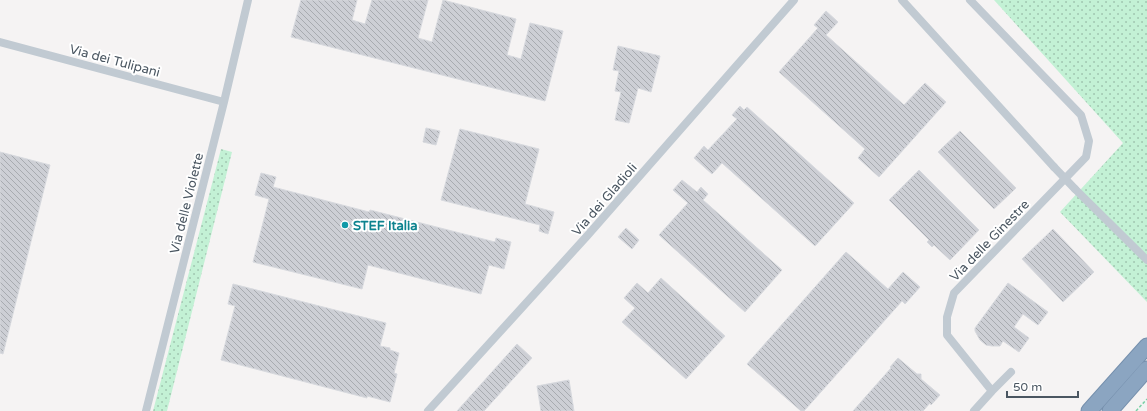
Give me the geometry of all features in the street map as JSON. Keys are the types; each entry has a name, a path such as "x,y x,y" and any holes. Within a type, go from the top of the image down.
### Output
{"highway":[{"path":"1089,411 1147,346"},
{"path":"1110,411 1147,369"}],"street":[{"name":"Via delle Violette","path":"146,411 224,102 248,0"},
{"name":"Via dei Gladioli","path":"428,411 587,236 794,0"},
{"path":"902,0 1075,189 1147,260"},
{"name":"Via delle Ginestre","path":"970,0 1081,115 1089,141 1086,158 954,294 947,317 947,335 992,391"},
{"name":"Via dei Tulipani","path":"0,42 224,102"},
{"path":"974,411 1011,372"}],"path":[{"path":"1136,411 1147,399"}],"green space":[{"path":"994,0 1147,0 1147,302 1060,212 1123,143"},
{"path":"221,149 232,152 167,411 153,411"}],"building":[{"path":"301,0 357,0 352,20 365,24 372,0 428,0 418,38 432,42 443,0 516,19 507,55 521,59 530,23 563,31 545,101 291,37"},
{"path":"826,11 838,22 826,35 904,105 925,83 946,102 879,177 858,158 865,149 779,72 818,28 814,25"},
{"path":"618,46 660,56 651,92 638,88 629,123 615,120 621,92 615,91 619,71 613,70"},
{"path":"740,106 744,110 747,107 854,203 815,246 722,163 712,174 694,158 704,146 708,150 737,119 732,115"},
{"path":"426,128 440,131 436,145 423,142"},
{"path":"460,129 539,149 525,204 554,212 548,234 539,231 540,225 441,200"},
{"path":"960,131 1016,188 994,209 938,152"},
{"path":"0,152 50,165 3,354 0,353"},
{"path":"919,170 979,230 950,260 934,245 932,247 927,242 929,240 889,200"},
{"name":"STEF Italia","path":"261,173 276,177 273,187 495,242 496,238 511,242 504,269 489,265 481,294 368,265 362,289 253,262 269,199 255,195"},
{"path":"682,180 697,192 701,187 708,194 703,200 782,270 745,312 659,235 688,203 673,190"},
{"path":"626,228 639,240 632,249 618,237"},
{"path":"1053,229 1094,272 1063,302 1022,259"},
{"path":"846,252 888,289 903,272 920,287 905,304 902,301 804,411 801,411 747,364"},
{"path":"661,278 725,336 686,379 622,322 635,308 624,298 637,283 648,293"},
{"path":"1008,283 1048,312 1038,325 1023,314 1014,327 1029,338 1019,352 1003,341 1000,346 986,345 980,340 975,331 975,328"},
{"path":"233,284 386,323 380,346 390,348 390,350 399,353 394,373 397,374 390,402 367,396 367,398 221,360 235,306 228,304"},
{"path":"517,344 532,358 484,411 457,411"},
{"path":"898,358 917,374 921,374 921,379 940,395 923,411 853,411 891,368 890,367"},
{"path":"569,380 574,411 541,411 537,386"}],"place":[{"name":"STEF Italia","path":"345,225"}]}
